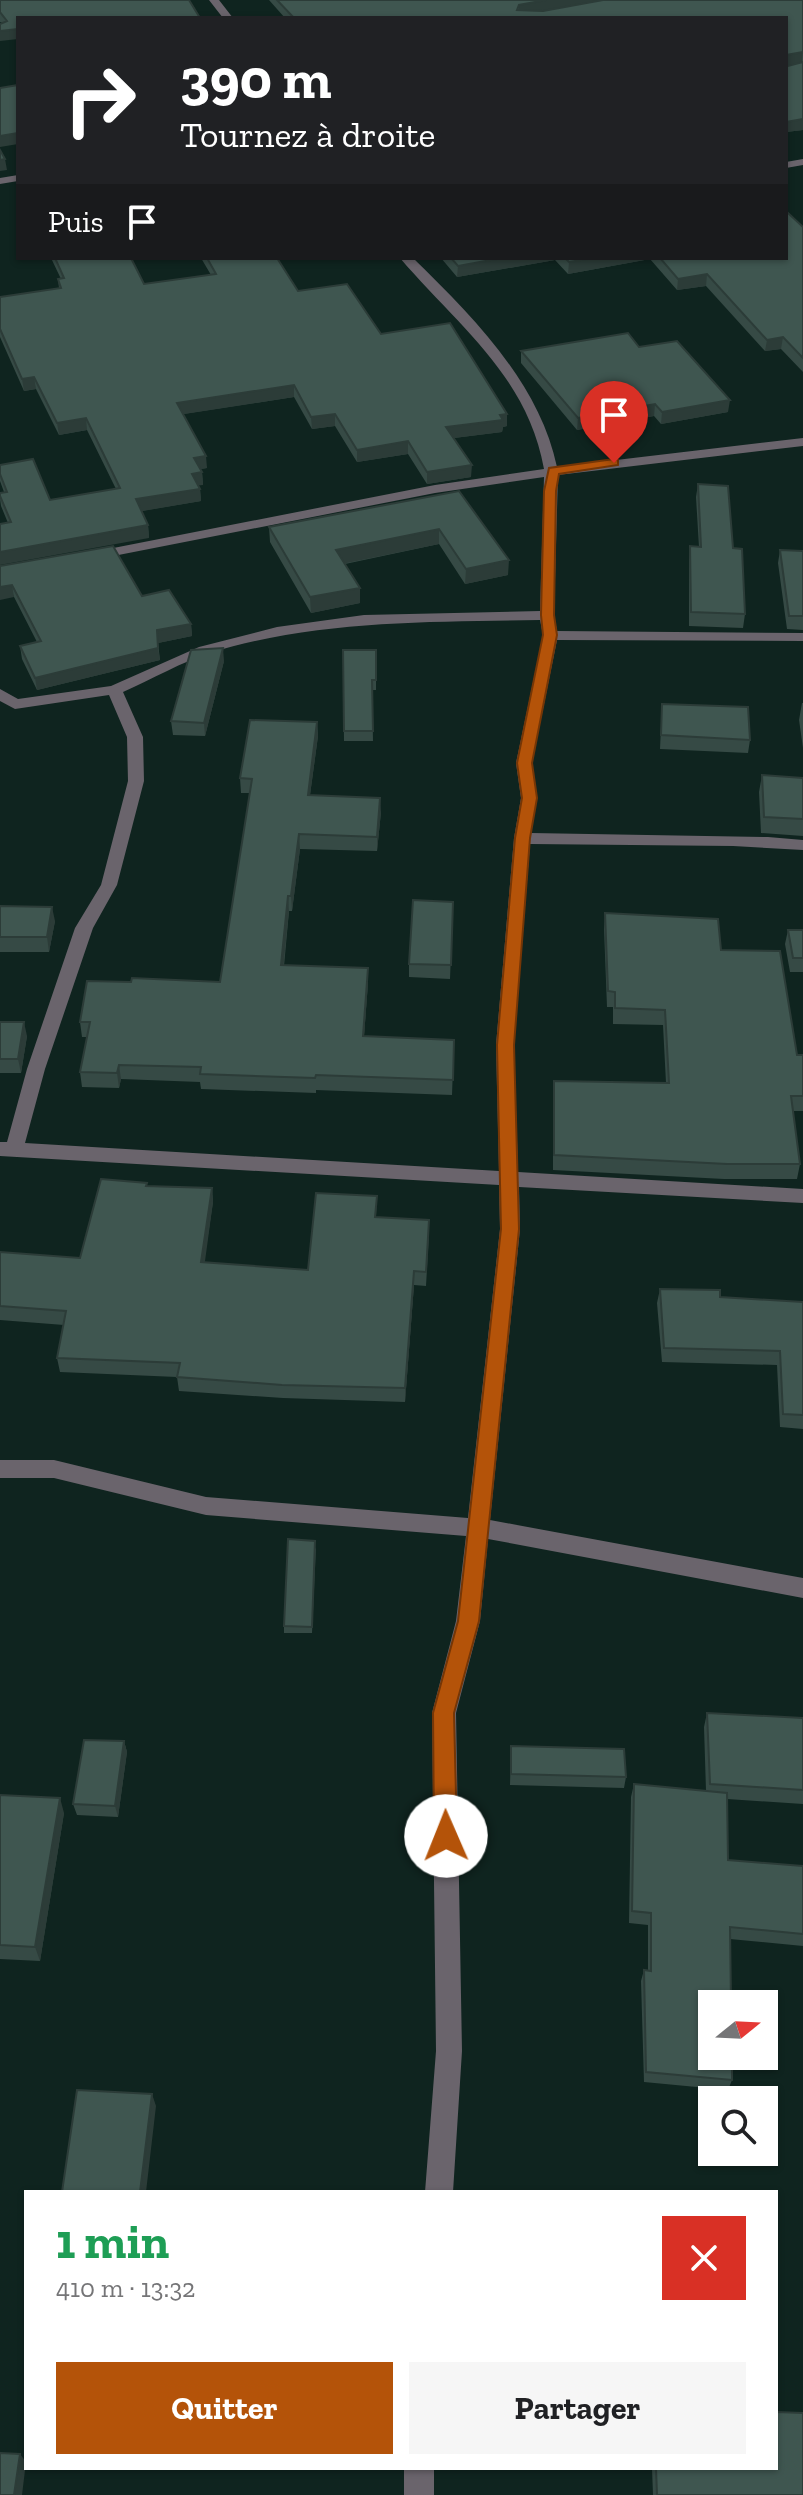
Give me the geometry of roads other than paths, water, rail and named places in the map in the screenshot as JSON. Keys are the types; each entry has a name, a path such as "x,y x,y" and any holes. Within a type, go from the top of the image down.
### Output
{"street":[{"path":"214,0 226,16"},
{"path":"408,260 491,344 527,400 554,471 550,491 547,615 550,635 524,763 529,798 522,838 505,1045 510,1229 468,1621 444,1713 449,2051 439,2190"},
{"path":"74,560 435,489 554,471 803,442"},
{"path":"0,694 15,704 114,690 204,650 277,631 364,619 547,615"},
{"path":"550,635 803,637"},
{"path":"114,690 135,737 136,781 109,885 84,928 7,1149 803,1196"},
{"path":"522,838 597,842 741,840 803,845"},
{"path":"0,1469 54,1469 206,1506 479,1528 803,1588"},
{"path":"419,2470 419,2495"}]}
